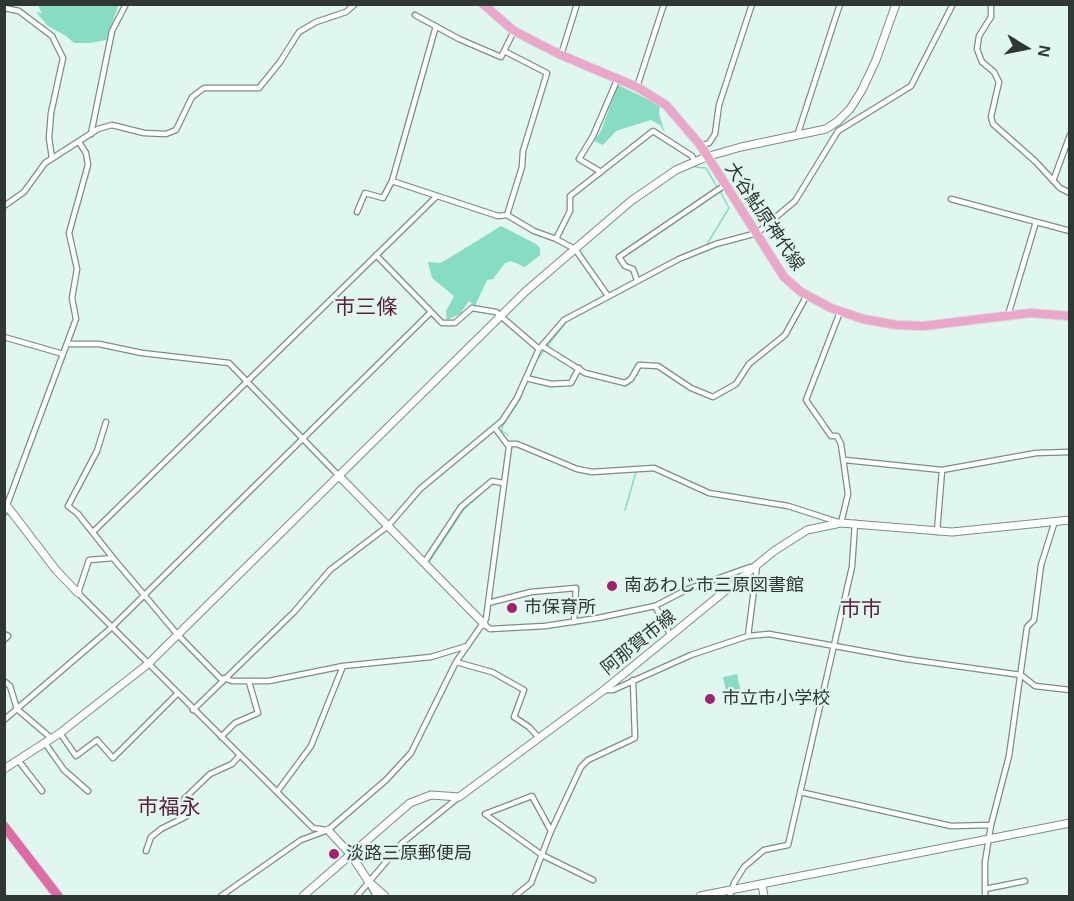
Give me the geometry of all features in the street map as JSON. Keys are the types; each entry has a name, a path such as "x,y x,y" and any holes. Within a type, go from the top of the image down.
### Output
{"highway":[{"path":"4,826 58,897"}],"main road":[{"name":"大谷鮎原神代線","path":"483,4 514,31 561,55 637,87 666,105 701,146 784,277 807,295 840,312 897,325 923,326 1008,315 1070,316"}],"street":[{"path":"91,134 112,31 126,4"},
{"path":"4,206 24,192 39,168 91,134 112,125 155,135 176,130 192,97 198,91 211,87 259,88 280,62 299,32 316,21 346,12 354,4"},
{"path":"561,55 577,4"},
{"path":"637,87 664,4"},
{"path":"701,146 709,143 715,134 719,105 752,4"},
{"path":"797,136 840,4"},
{"path":"4,769 60,733 148,664 501,316 631,201 676,170 706,157 826,129 850,110 876,60 896,4"},
{"path":"193,710 294,612 330,570 388,525 420,489 495,428 510,412 541,348 564,320 637,280 706,248 757,233 801,193 831,139 838,131 911,86 953,4"},
{"path":"991,4 992,17 979,36 977,49 982,62 994,72 999,82 991,117 993,124 1053,181 1070,193"},
{"path":"4,9 19,11 43,28 58,44 63,58 51,113 49,138 52,158"},
{"path":"416,15 501,57 514,31"},
{"path":"357,212 365,193 383,198 392,181 435,26"},
{"path":"504,51 547,73 507,215"},
{"path":"601,172 579,159 593,136 618,78"},
{"path":"826,129 831,139"},
{"path":"556,239 570,211 570,196 653,130 692,156 695,162"},
{"path":"1053,181 1070,135"},
{"path":"79,142 86,153 88,165 69,233 77,269 72,298 76,319 5,508 56,570 193,710 313,828 328,830 351,855 376,897"},
{"path":"392,181 498,216 507,215 534,231 575,249 608,296"},
{"path":"637,280 633,269 625,266 620,257 725,185"},
{"path":"93,532 437,196"},
{"path":"951,199 1070,231"},
{"path":"1008,315 1036,222"},
{"path":"376,255 442,323 455,323 472,308 496,312 541,348 585,373 625,383 631,380 639,365 648,364 658,366 691,388 713,398 736,384 749,364 784,335 807,295"},
{"path":"4,720 111,628 431,312"},
{"path":"508,444 517,444 577,469 592,472 654,468 709,492 788,506 841,523 848,494 845,460 837,436 831,436 806,400 840,312"},
{"path":"4,337 63,354"},
{"path":"68,344 76,346 99,344 142,353 229,363 490,629 574,622 655,606 688,590 750,567 756,567 748,636"},
{"path":"526,378 551,384 571,383 579,368"},
{"path":"106,422 97,451 68,506 93,532 177,634 223,679 249,682 269,681 343,666 431,657 467,646"},
{"path":"221,897 301,840 328,830 406,760 441,696 456,662 484,624 508,444 495,428"},
{"path":"845,460 942,470 1036,453 1070,452"},
{"path":"937,532 942,470"},
{"path":"424,563 461,507 492,481 503,483"},
{"name":"阿那賀市線","path":"459,797 603,690 756,567 807,531 841,523 937,532 984,530 1070,520"},
{"path":"985,897 988,841 1009,756 1028,627 1034,620 1041,565 1055,521"},
{"path":"730,894 744,867 764,850 788,845 854,559 855,523"},
{"path":"78,593 88,560 113,558"},
{"path":"488,603 531,592 576,588 574,622"},
{"path":"655,606 671,636"},
{"path":"4,634 8,636 4,640"},
{"path":"603,690 613,690 691,655 748,636 769,634 834,647 1021,675 1035,686 1070,690"},
{"path":"456,662 492,672 524,690 514,717 529,727 539,738"},
{"path":"277,792 311,746 343,666"},
{"path":"515,897 531,883 551,831 581,766 588,760 635,738 633,680"},
{"path":"4,681 10,686 17,709 48,740 64,770 88,790"},
{"path":"221,737 235,723 258,713 249,682"},
{"path":"60,733 76,756 97,740 113,758 177,694"},
{"path":"147,850 151,837 161,828 187,816 184,799 210,774 232,764 240,755"},
{"path":"18,760 42,791"},
{"path":"800,792 951,826 991,825"},
{"path":"303,897 401,810 421,797 431,795 459,797"},
{"path":"551,831 532,796 485,814 542,855 593,880"},
{"path":"357,897 402,843 459,797"},
{"path":"700,897 730,894 762,885 1070,823"},
{"path":"985,889 1025,881"},
{"path":"369,882 385,897"},
{"path":"762,885 764,897"}],"shaded area":[{"path":"119,4 106,40 90,43 74,43 48,26 36,12 42,13 38,5"},
{"path":"618,85 660,105 659,114 665,133 660,125 651,120 616,131 603,145 594,141 601,131"},
{"path":"501,226 536,244 540,248 540,255 525,267 511,261 505,263 493,279 487,280 475,306 469,301 460,314 447,320 446,311 454,296 432,278 428,262 440,263"},
{"path":"737,674 741,693 727,696 723,677"}],"waterway":[{"path":"695,167 706,168 717,187"},
{"path":"707,244 729,208 720,191"},
{"path":"535,362 567,321"},
{"path":"508,435 502,431 502,427 520,399 527,380"},
{"path":"625,510 636,472"},
{"path":"429,562 464,509 485,490"}],"place":[{"name":"南あわじ市三原図書館","path":"612,586"},
{"name":"市保育所","path":"512,608"},
{"name":"市立市小学校","path":"710,699"},
{"name":"淡路三原郵便局","path":"334,854"}],"district":[{"name":"市三條","path":"366,308"},
{"name":"市市","path":"861,610"},
{"name":"市福永","path":"169,808"}]}
